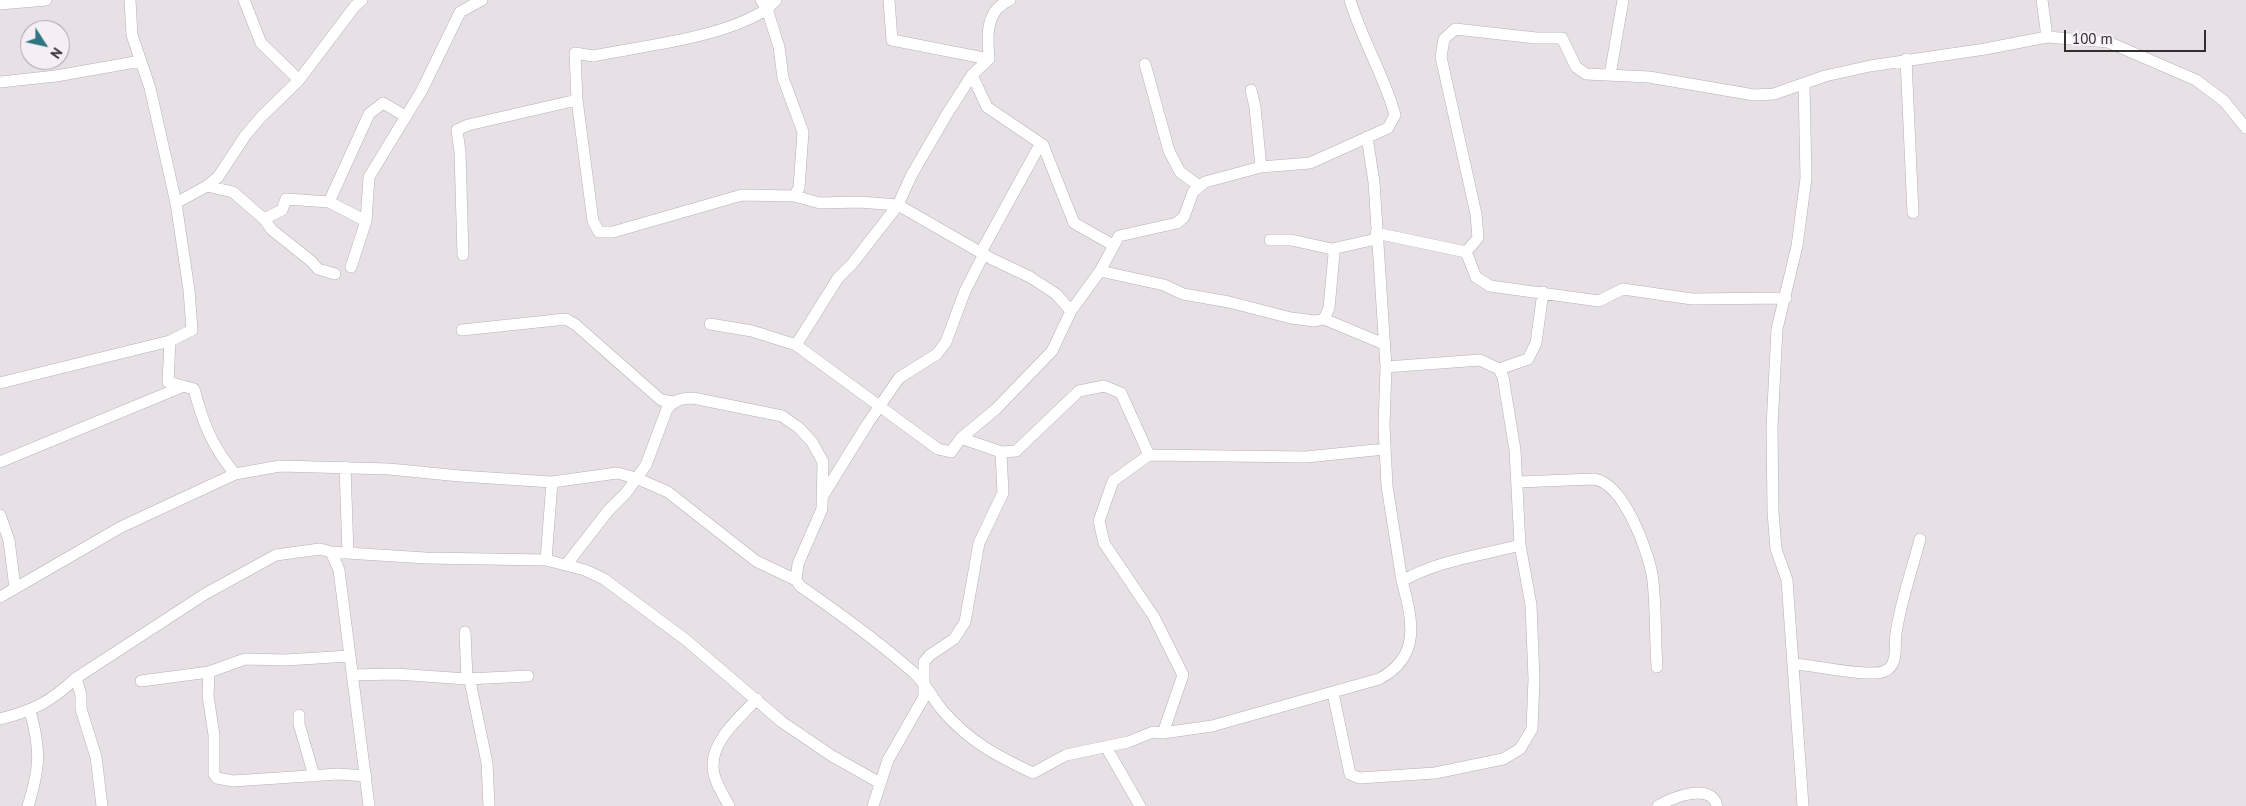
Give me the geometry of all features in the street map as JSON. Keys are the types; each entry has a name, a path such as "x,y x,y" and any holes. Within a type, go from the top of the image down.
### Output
{"street":[{"path":"0,4 46,0"},
{"path":"0,383 170,341 192,330 189,290 176,203 150,88 132,35 130,0"},
{"path":"244,0 261,43 299,80"},
{"path":"176,203 207,186 218,177 261,117 299,80 355,6 362,0"},
{"path":"776,0 764,5 754,18 710,34 593,56 575,53 577,100 593,221 599,232 613,232 742,195 794,196 820,203 859,202 898,206 984,254 1030,277 1056,294 1071,310"},
{"path":"889,0 892,40 989,59"},
{"path":"989,59 986,34 992,15 991,0"},
{"path":"992,15 1010,0"},
{"path":"710,324 752,331 796,345 938,449 951,452 961,438 996,409 1052,351 1071,310 1100,271 1119,236 1177,223 1184,217 1193,192 1199,186 1224,176 1261,167 1310,163 1388,128 1395,115 1388,90 1363,39 1350,0"},
{"path":"1610,75 1623,0"},
{"path":"2042,0 2047,37"},
{"path":"351,267 366,221 369,177 422,90 460,12 478,1"},
{"path":"764,5 779,47 783,78 803,132 799,188 794,196"},
{"path":"1466,252 1478,238 1476,214 1441,57 1444,39 1455,29 1536,38 1556,37 1565,42 1576,67 1586,74 1649,77 1754,95 1774,94 1825,76 1906,59 1976,50 2047,37 2108,42 2169,67 2209,89 2224,101 2246,128"},
{"path":"796,345 838,278 898,206 911,176 972,75 989,59"},
{"path":"1906,59 1913,213"},
{"path":"0,82 56,76 141,61"},
{"path":"1145,64 1169,151 1180,172 1199,186"},
{"path":"972,75 987,107 1043,146 1074,223 1113,245"},
{"path":"1803,806 1794,664 1786,580 1776,549 1772,470 1778,329 1802,218 1806,178 1804,84"},
{"path":"1251,90 1255,107 1261,167"},
{"path":"463,255 460,152 457,130 468,125 577,100"},
{"path":"329,202 343,167 369,114 383,103 405,116"},
{"path":"0,597 121,527 235,474 280,466 344,468 552,482 617,473 636,478 668,492 756,561 796,580 800,586 846,618 925,682 942,710 971,740 992,754 1033,773 1066,755 1128,742 1153,732 1163,733 1212,726 1378,679 1394,671 1400,663 1409,643 1411,625 1387,486 1385,449 1386,367 1374,182 1367,137"},
{"path":"824,494 879,406 899,378 937,354 946,342 962,300 984,254 981,252 1038,150 1043,146"},
{"path":"207,186 233,192 264,220 272,230 311,261 318,269 335,274"},
{"path":"264,220 282,210 286,200 329,202 366,221"},
{"path":"1270,240 1291,240 1332,249 1376,236 1466,252"},
{"path":"1324,320 1330,308 1334,254 1332,249"},
{"path":"1466,252 1476,277 1484,284 1599,300 1623,289 1692,299 1786,298"},
{"path":"1100,271 1164,285 1190,296 1229,302 1291,318 1315,321 1324,320 1384,344"},
{"path":"1499,369 1528,359 1536,342 1543,292"},
{"path":"462,330 566,319 576,325 661,400 673,402"},
{"path":"170,341 168,382 194,389 203,425 223,459 235,474"},
{"path":"1333,693 1350,774 1354,778 1435,773 1502,759 1520,749 1532,729 1534,680 1531,605 1520,546 1518,482 1510,413 1499,369 1490,363 1480,360 1386,367"},
{"path":"0,462 184,386"},
{"path":"961,438 1001,452 1016,451 1079,391 1104,386 1121,394 1149,455"},
{"path":"566,565 636,478 655,442 667,409 673,402 682,398 694,398 782,416 799,428 812,442 823,462 824,494 822,509 798,564 796,580"},
{"path":"1163,733 1183,675 1154,617 1104,543 1099,521 1113,481 1149,455 1306,456 1385,449"},
{"path":"873,806 888,760 924,697 924,662 930,655 954,639 965,622 980,543 1003,493 1001,452"},
{"path":"344,468 348,553"},
{"path":"1518,482 1587,479 1602,480 1613,488 1629,512 1649,559 1653,581 1657,667"},
{"path":"546,560 552,482"},
{"path":"0,515 9,540 15,588"},
{"path":"1794,664 1873,674 1886,671 1892,666 1896,652 1896,634 1920,540"},
{"path":"1402,581 1417,572 1453,560 1520,546"},
{"path":"0,718 30,711 58,694 76,678 205,594 276,555 320,549 331,552 426,558 546,560 604,579 686,640 782,722 832,756 880,783"},
{"path":"331,552 339,570 369,806"},
{"path":"465,632 467,679 472,686 486,763 489,806"},
{"path":"141,681 208,672 245,659 286,660 349,656"},
{"path":"208,672 208,696 214,735 214,774 217,778 234,782 314,776 366,776"},
{"path":"352,674 396,674 467,679 528,676"},
{"path":"76,678 81,695 81,709 96,756 102,806"},
{"path":"729,806 715,776 713,766 715,753 722,739 757,699"},
{"path":"28,806 38,776 38,740 30,711"},
{"path":"299,715 299,724 314,776"},
{"path":"1106,747 1140,806"},
{"path":"1658,806 1692,793 1710,795 1716,801 1717,806"}]}
